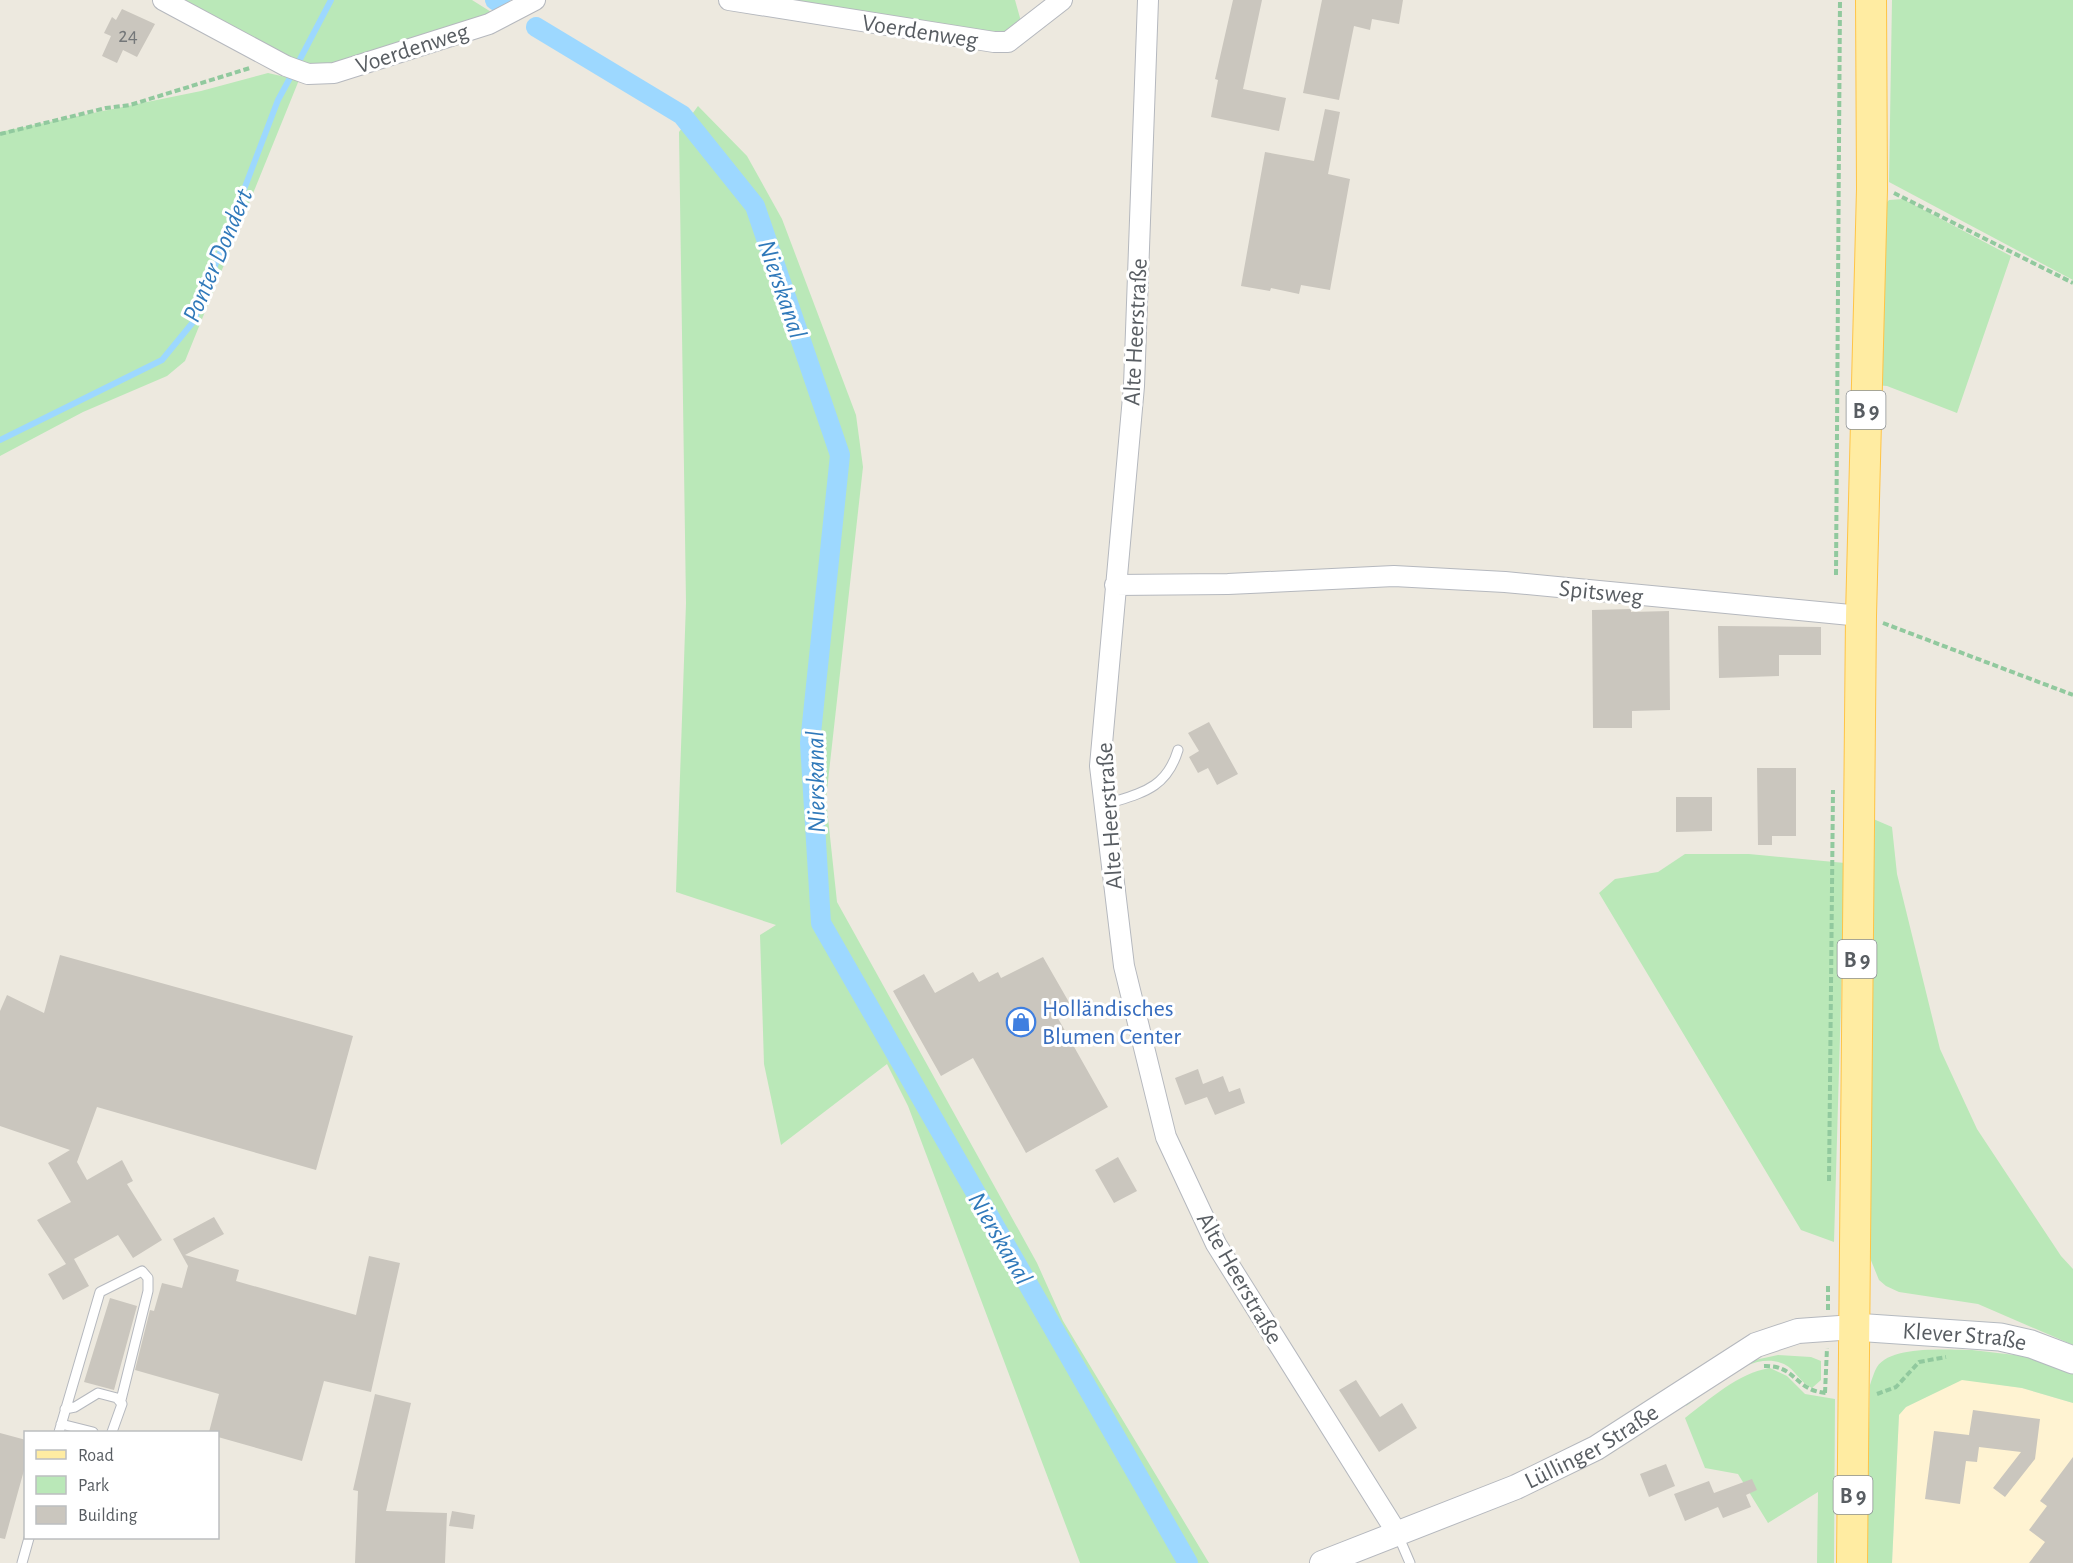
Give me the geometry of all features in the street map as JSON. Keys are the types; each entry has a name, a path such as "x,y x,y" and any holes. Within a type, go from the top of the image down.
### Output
{"main road":[{"name":"B 9","path":"1852,1563 1861,616 1872,189 1871,0"},
{"name":"Klever Straße","path":"1854,1327 2000,1337 2031,1344 2073,1360"}],"street":[{"name":"Voerdenweg","path":"163,0 280,63 308,74 334,73 489,24 535,0"},
{"name":"Voerdenweg","path":"729,0 994,42 1008,42 1062,0"},
{"name":"Alte Heerstraße","path":"1148,0 1134,386 1100,766 1124,966 1166,1137 1216,1244 1397,1533"},
{"name":"Spitsweg","path":"1115,585 1228,584 1394,576 1505,582 1861,616"},
{"name":"Lüllinger Straße","path":"1322,1563 1516,1487 1596,1448 1756,1345 1798,1331 1854,1327"}],"lane":[{"path":"1104,805 1153,788 1167,776 1178,750"},
{"path":"85,1431 60,1428 100,1292 142,1272 148,1278 148,1291 112,1431"},
{"path":"65,1409 75,1407 98,1393 121,1400"},
{"name":"Alte Heerstraße","path":"1397,1533 1410,1563"},
{"path":"22,1563 29,1539"}],"path":[{"path":"0,134 106,108 130,105 280,63"},
{"path":"1872,189 1898,193 2073,283"},
{"path":"1861,616 2073,695"},
{"path":"1777,1365 1812,1392 1882,1394 1896,1388 1919,1362 1947,1357"}],"shaded area":[{"path":"1962,1379 2022,1388 2073,1403 2073,1563 1892,1563 1899,1414 1906,1407"}],"green space":[{"path":"169,0 472,0 496,15 316,75"},
{"path":"754,0 1015,0 1022,25 1004,37"},
{"path":"1892,0 2073,0 2073,280 1889,182"},
{"path":"268,73 299,80 185,361 167,376 83,412 0,456 0,132 201,91"},
{"path":"698,106 747,156 782,219 856,415 863,467 826,799 837,902 1037,1263 1063,1321 1209,1563 1080,1563 908,1106 887,1064 781,1145 764,1064 760,935 776,925 676,892 686,603 679,132"},
{"path":"1903,199 2011,256 1957,413 1887,386 1875,385 1877,214 1889,200"},
{"path":"1871,818 1892,827 1897,874 1940,1049 1977,1129 2061,1256 2073,1269 2073,1345 1978,1304 1899,1292 1879,1280 1870,1258"},
{"path":"1685,854 1749,854 1845,863 1834,1242 1801,1230 1599,893 1615,879 1658,872"},
{"path":"1972,1350 2032,1357 2073,1371 2073,1403 2022,1388 1962,1380 1906,1407 1899,1415 1892,1563 1866,1563 1870,1385 1876,1369 1884,1360 1907,1352"},
{"path":"1778,1355 1811,1357 1821,1361 1821,1380 1812,1388 1784,1364 1771,1361 1745,1366 1719,1381 1750,1361"},
{"path":"1770,1368 1787,1376 1805,1394 1835,1399 1834,1563 1817,1563 1818,1492 1768,1523 1738,1474 1705,1468 1685,1418 1736,1381"},
{"path":"1719,1381 1686,1406 1688,1401"}],"building":[{"path":"1233,0 1262,0 1243,89 1286,98 1279,131 1211,117 1218,80 1215,79"},
{"path":"1322,0 1403,0 1399,24 1372,19 1370,30 1354,26 1339,100 1303,93"},
{"path":"122,9 155,24 137,57 123,50 117,63 102,56 111,36 104,33 112,17 116,20"},
{"path":"1325,109 1340,112 1328,174 1350,179 1330,290 1301,285 1299,294 1271,288 1270,291 1241,286 1265,152 1314,161"},
{"path":"1631,609 1631,612 1669,611 1670,710 1632,711 1632,728 1593,728 1592,610"},
{"path":"1718,626 1821,627 1821,655 1779,655 1779,676 1719,678"},
{"path":"1209,722 1238,774 1217,785 1208,768 1198,773 1189,757 1199,751 1188,733"},
{"path":"1757,768 1796,768 1796,836 1772,836 1772,845 1758,845"},
{"path":"1676,797 1712,797 1712,831 1676,832"},
{"path":"60,955 353,1036 316,1170 97,1107 77,1162 87,1180 122,1160 133,1181 127,1184 162,1240 133,1258 118,1235 74,1259 89,1286 63,1300 48,1274 66,1264 37,1220 71,1202 48,1163 70,1150 0,1126 0,1011 7,995 44,1013"},
{"path":"1043,957 1070,1004 1055,1013 1108,1107 1026,1153 973,1058 941,1076 893,991 924,974 935,993 973,972 979,982 998,972 1001,978"},
{"path":"1198,1069 1203,1084 1223,1076 1229,1092 1240,1088 1245,1103 1215,1115 1207,1097 1185,1105 1175,1078"},
{"path":"1118,1157 1137,1191 1114,1203 1095,1170"},
{"path":"214,1217 224,1234 185,1255 239,1270 236,1281 356,1315 369,1256 400,1263 371,1392 324,1381 302,1461 219,1437 219,1431 209,1431 219,1394 135,1370 150,1310 154,1311 162,1283 182,1288 188,1266 173,1239"},
{"path":"110,1298 137,1306 114,1390 84,1382"},
{"path":"1356,1380 1380,1417 1402,1403 1417,1428 1379,1452 1339,1390"},
{"path":"375,1394 411,1403 386,1511 447,1513 445,1563 355,1563 358,1491 353,1490"},
{"path":"1973,1410 2040,1419 2035,1459 2005,1497 1993,1488 2021,1452 1979,1447 1977,1462 1966,1461 1960,1504 1925,1499 1934,1431 1969,1435"},
{"path":"0,1433 24,1439 24,1470 5,1539 0,1538"},
{"path":"2073,1457 2073,1563 2029,1563 2045,1542 2029,1530 2047,1506 2040,1501"},
{"path":"1666,1464 1675,1486 1649,1497 1640,1474"},
{"path":"1752,1479 1757,1490 1746,1495 1751,1507 1723,1518 1718,1507 1685,1521 1674,1494 1709,1481 1714,1493"},
{"path":"452,1511 475,1515 473,1529 449,1526"}],"waterway":[{"name":"Ponter Dondert","path":"298,63 331,0"},
{"name":"Nierskanal","path":"495,0 501,4"},
{"name":"Nierskanal","path":"536,27 682,115 755,206 840,455 810,743 821,923 1188,1563"},
{"name":"Ponter Dondert","path":"0,440 162,360 194,321 278,100 290,78"}],"place":[{"name":"Holländisches Blumen Center","path":"1021,1022"}]}
